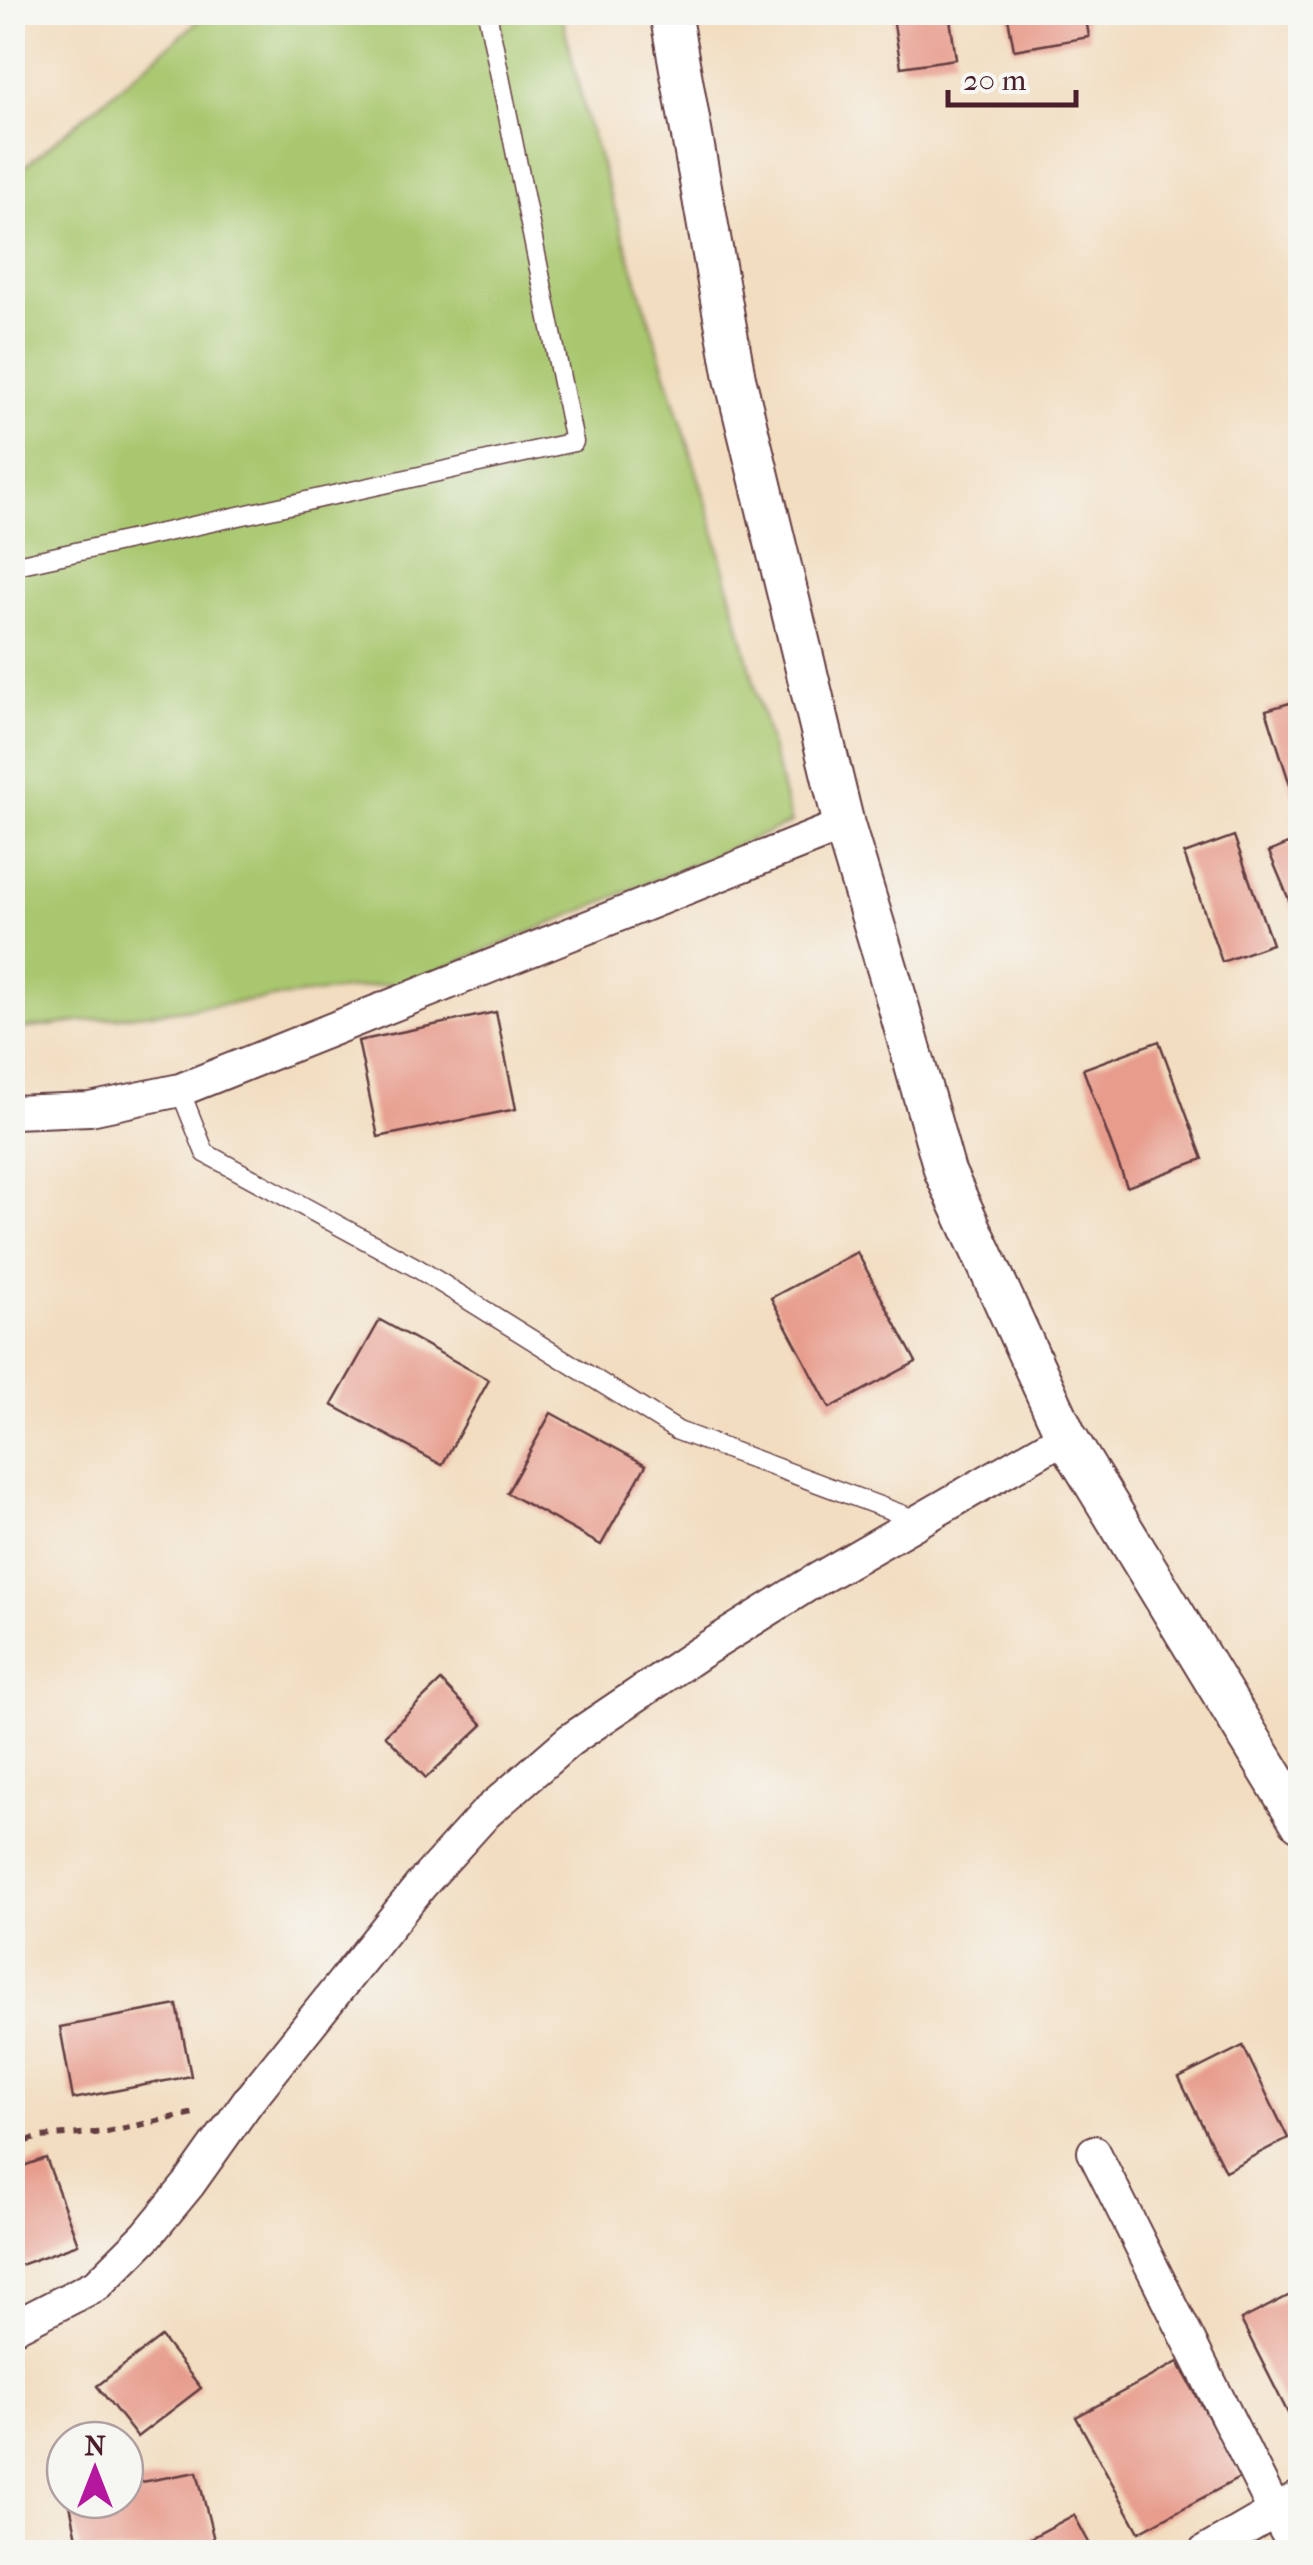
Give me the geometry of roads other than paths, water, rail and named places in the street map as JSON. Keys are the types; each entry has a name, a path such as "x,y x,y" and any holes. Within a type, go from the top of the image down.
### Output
{"street":[{"path":"670,12 735,378 844,825 945,1172 1066,1436 1300,1821"},
{"path":"12,1112 90,1109 180,1090 844,825"},
{"path":"12,2328 98,2284 158,2222 248,2101 421,1885 486,1813 570,1740 699,1653 918,1520 1066,1436"},
{"path":"1094,2152 1288,2505 1298,2552"},
{"path":"1205,2552 1288,2505"}],"lane":[{"path":"12,566 574,442 487,12"},
{"path":"180,1090 205,1153 417,1268 678,1431 918,1520"}]}
